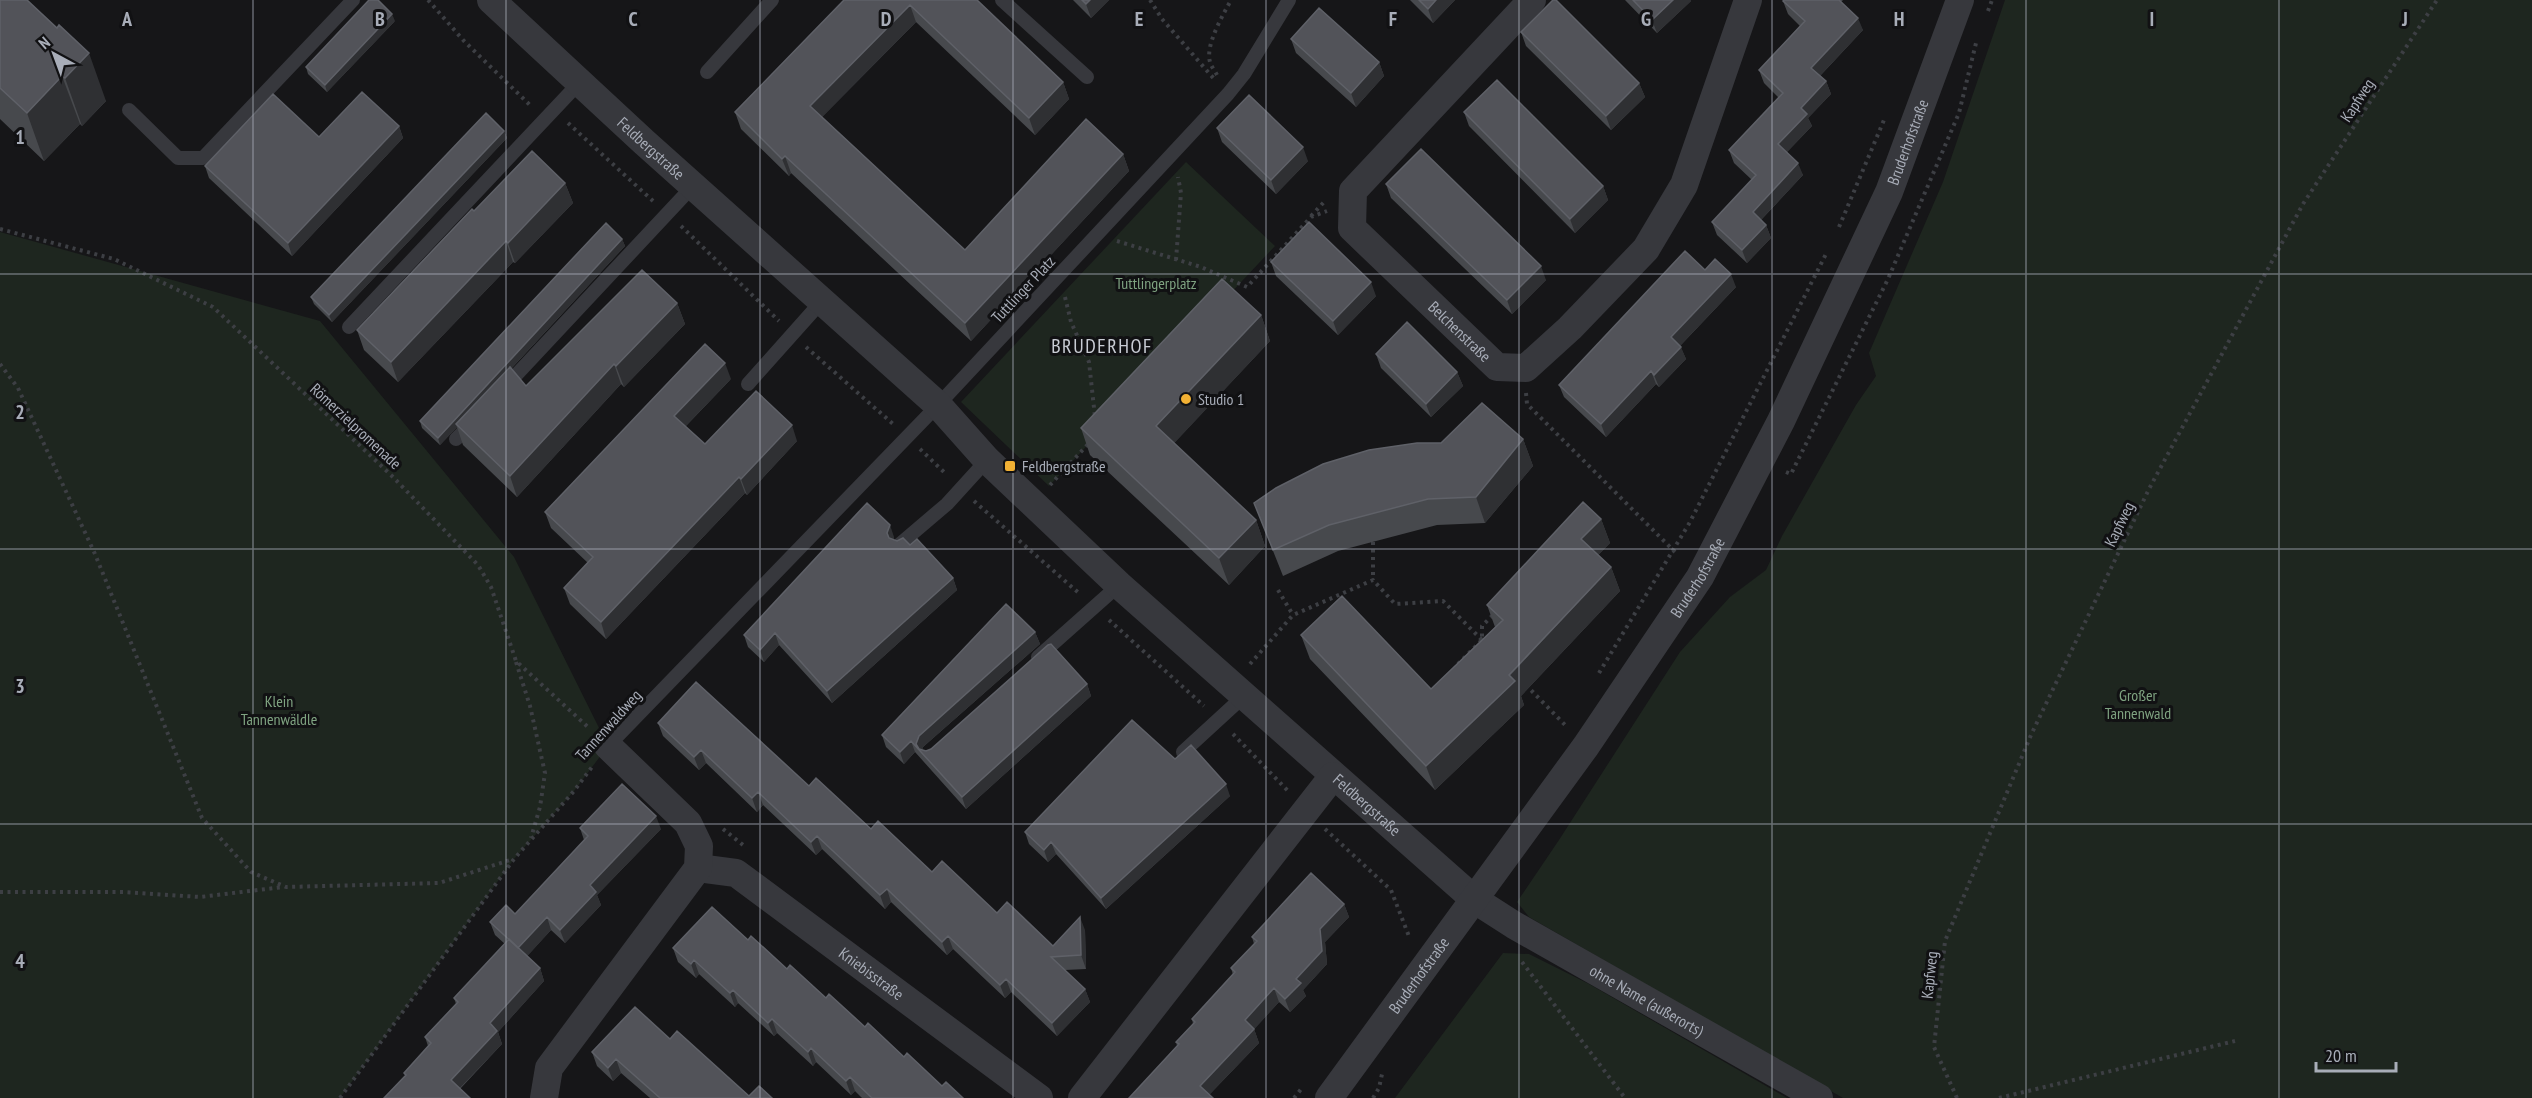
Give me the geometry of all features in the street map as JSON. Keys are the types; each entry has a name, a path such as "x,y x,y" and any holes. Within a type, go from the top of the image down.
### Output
{"street":[{"name":"Feldbergstraße","path":"491,0 693,186 938,405 987,460 1119,585 1475,900"},
{"path":"1353,201 1353,191 1532,0"},
{"path":"1526,368 1570,328 1646,249 1684,185 1748,0"},
{"name":"Bruderhofstraße","path":"1317,1091 1475,900 1586,746 1700,576 1781,421 1889,192 1960,0"},
{"name":"Belchenstraße","path":"1353,201 1352,228 1497,367 1526,368"},
{"path":"544,1098 549,1068 698,868 699,846 687,823 608,746"},
{"path":"1082,1098 1294,801 1333,776"},
{"name":"Kniebisstraße","path":"698,868 736,873 1039,1098"},
{"name":"ohne Name (außerorts)","path":"1475,900 1514,926 1819,1098"}],"lane":[{"path":"129,110 177,159 203,158 353,0"},
{"path":"707,72 772,0"},
{"path":"1002,0 1087,76"},
{"name":"Tuttlinger Platz","path":"938,405 1228,94 1244,74 1289,0"},
{"path":"349,327 580,82"},
{"path":"497,396 693,186"},
{"path":"748,384 822,301"},
{"name":"Tannenwaldweg","path":"608,746 938,405"},
{"path":"456,439 481,413"},
{"path":"900,544 947,504 987,460"},
{"path":"1025,669 1119,585"},
{"path":"1183,752 1218,719 1238,690"}],"path":[{"path":"428,0 464,41 668,214 792,334 907,436 960,489 1094,606 1218,719 1294,801 1391,890 1410,939"},
{"path":"1150,0 1162,19 1228,94"},
{"path":"1228,94 1209,61 1220,17 1231,0"},
{"name":"Kapfweg","path":"1957,1098 1934,1047 1945,941 2031,735 2149,489 2303,204 2438,0"},
{"path":"1835,236 1884,118"},
{"path":"1173,151 1181,194 1176,260"},
{"path":"1096,234 1176,260 1247,287 1311,217 1353,201"},
{"name":"Römerzielpromenade","path":"0,229 114,259 213,307 393,477 478,565 491,587 516,661 608,746"},
{"path":"1597,676 1674,550 1830,247"},
{"path":"1060,273 1071,322 1089,362 1096,424"},
{"path":"0,364 18,388 95,554 202,818 251,872 286,887"},
{"path":"1526,368 1527,404 1700,576"},
{"path":"1033,503 1097,435"},
{"path":"1373,542 1373,580 1395,604 1443,601 1490,648"},
{"path":"1238,690 1293,615 1373,580"},
{"path":"1278,590 1293,615"},
{"path":"1457,664 1482,640 1482,626 1498,609"},
{"path":"516,661 530,706 545,773 540,807 530,841"},
{"path":"1520,679 1586,746"},
{"path":"1559,735 1571,718"},
{"name":"Tannenwaldweg","path":"340,1098 514,859 574,790 608,746"},
{"path":"718,825 745,847"},
{"path":"0,892 124,892 200,897 286,887 439,883 514,859"},
{"path":"1403,949 1416,931"},
{"path":"1518,957 1625,1098"},
{"path":"1999,1098 2235,1041"},
{"path":"1294,1098 1317,1091"}],"green space":[{"name":"Großer Tannenwald","path":"2005,0 2532,0 2532,1098 1843,1098 1529,917 1517,902 1680,652 1730,597 1766,570 1782,536 1856,405 1876,376 1869,353 1943,182"},
{"name":"Tuttlingerplatz","path":"1186,162 1275,246 1049,486 961,402"},
{"name":"Klein Tannenwäldle","path":"0,232 320,321 514,557 608,746 574,791 514,859 340,1098 0,1098"},
{"path":"1503,953 1529,954 1589,984 1787,1098 1395,1098"}],"building":[{"path":"0,0 27,0 89,53 65,78 62,76 27,113 0,88"},
{"path":"369,0 378,0 392,14 325,85 306,67"},
{"path":"844,0 977,0 1063,82 1029,118 910,5 810,106 965,250 1086,119 1123,154 965,323 785,156 782,159 735,112"},
{"path":"1419,0 1436,0 1428,9"},
{"path":"1553,0 1556,0 1639,83 1606,116 1521,32"},
{"path":"1633,0 1673,0 1652,20"},
{"path":"1784,0 1839,0 1858,18 1811,68 1826,81 1801,108 1807,114 1778,144 1798,163 1753,212 1766,225 1742,250 1712,222 1756,175 1729,150 1783,93 1759,70 1805,21"},
{"path":"1319,8 1379,62 1351,93 1291,39"},
{"path":"1497,80 1603,186 1570,219 1464,112"},
{"path":"362,92 399,126 288,243 205,166 273,94 319,137"},
{"path":"1249,95 1303,147 1271,180 1217,128"},
{"path":"486,113 504,131 329,315 311,297"},
{"path":"1421,149 1541,266 1507,300 1386,184"},
{"path":"532,151 565,183 508,243 506,241 391,362 357,330 472,209 474,211"},
{"path":"1309,222 1371,282 1333,321 1271,262"},
{"path":"606,223 622,239 438,438 420,421"},
{"path":"1685,251 1705,270 1715,259 1731,274 1671,337 1681,347 1654,375 1651,371 1601,424 1559,385"},
{"path":"642,270 677,303 616,366 614,364 510,476 456,424 510,367 526,386"},
{"path":"1222,279 1261,315 1156,426 1256,520 1219,558 1081,428"},
{"path":"1407,322 1457,372 1426,404 1376,354"},
{"path":"705,344 725,363 674,416 705,444 756,391 792,425 741,479 739,477 601,622 564,588 593,557 545,512"},
{"path":"1482,403 1523,439 1476,497 1428,499 1329,525 1273,550 1254,503 1276,488 1323,464 1369,450 1417,443 1441,443"},
{"path":"1583,502 1601,519 1581,539 1611,567 1509,675 1515,681 1426,766 1301,635 1342,596 1431,689 1503,620 1487,605"},
{"path":"867,503 890,525 887,533 889,538 897,541 903,538 910,545 917,539 953,578 827,691 775,633 760,650 744,635"},
{"path":"1006,604 1035,632 919,736 916,744 919,749 926,751 931,749 1048,645 1051,644 1087,684 962,797 911,741 900,752 882,735"},
{"path":"696,682 809,786 816,778 871,829 878,821 932,872 942,861 997,913 1007,902 1053,946 1080,917 1081,955 1051,957 1085,989 1052,1023 1006,979 1000,985 948,936 942,942 887,889 880,895 817,836 811,842 758,792 752,798 701,750 694,757 658,723"},
{"path":"1132,720 1175,759 1191,745 1226,784 1101,898 1051,842 1044,850 1025,832"},
{"path":"622,784 656,816 590,885 596,892 560,930 547,917 518,948 490,922 506,905 515,914 588,836 580,828"},
{"path":"1311,873 1344,904 1320,929 1322,951 1296,979 1301,983 1285,999 1274,988 1245,1020 1254,1029 1200,1086 1213,1098 1129,1098 1179,1044 1176,1042 1195,1022 1192,1019 1235,972 1231,968 1257,941 1252,937"},
{"path":"712,907 748,940 751,936 787,969 790,965 826,998 829,994 865,1027 868,1023 904,1057 907,1053 942,1086 946,1082 963,1098 872,1098 850,1077 846,1081 811,1048 808,1052 772,1019 768,1023 733,990 730,993 694,960 691,964 673,948"},
{"path":"509,939 540,968 490,1023 497,1031 451,1080 470,1098 384,1098 431,1043 425,1037 458,1002 454,998"},
{"path":"635,1007 670,1039 677,1031 749,1096 759,1086 772,1098 660,1098 616,1059 608,1068 592,1052"}],"place":[{"name":"Studio 1","path":"1186,399"},
{"name":"Feldbergstraße","path":"1010,466"}],"district":[{"name":"BRUDERHOF","path":"1102,346"}]}
